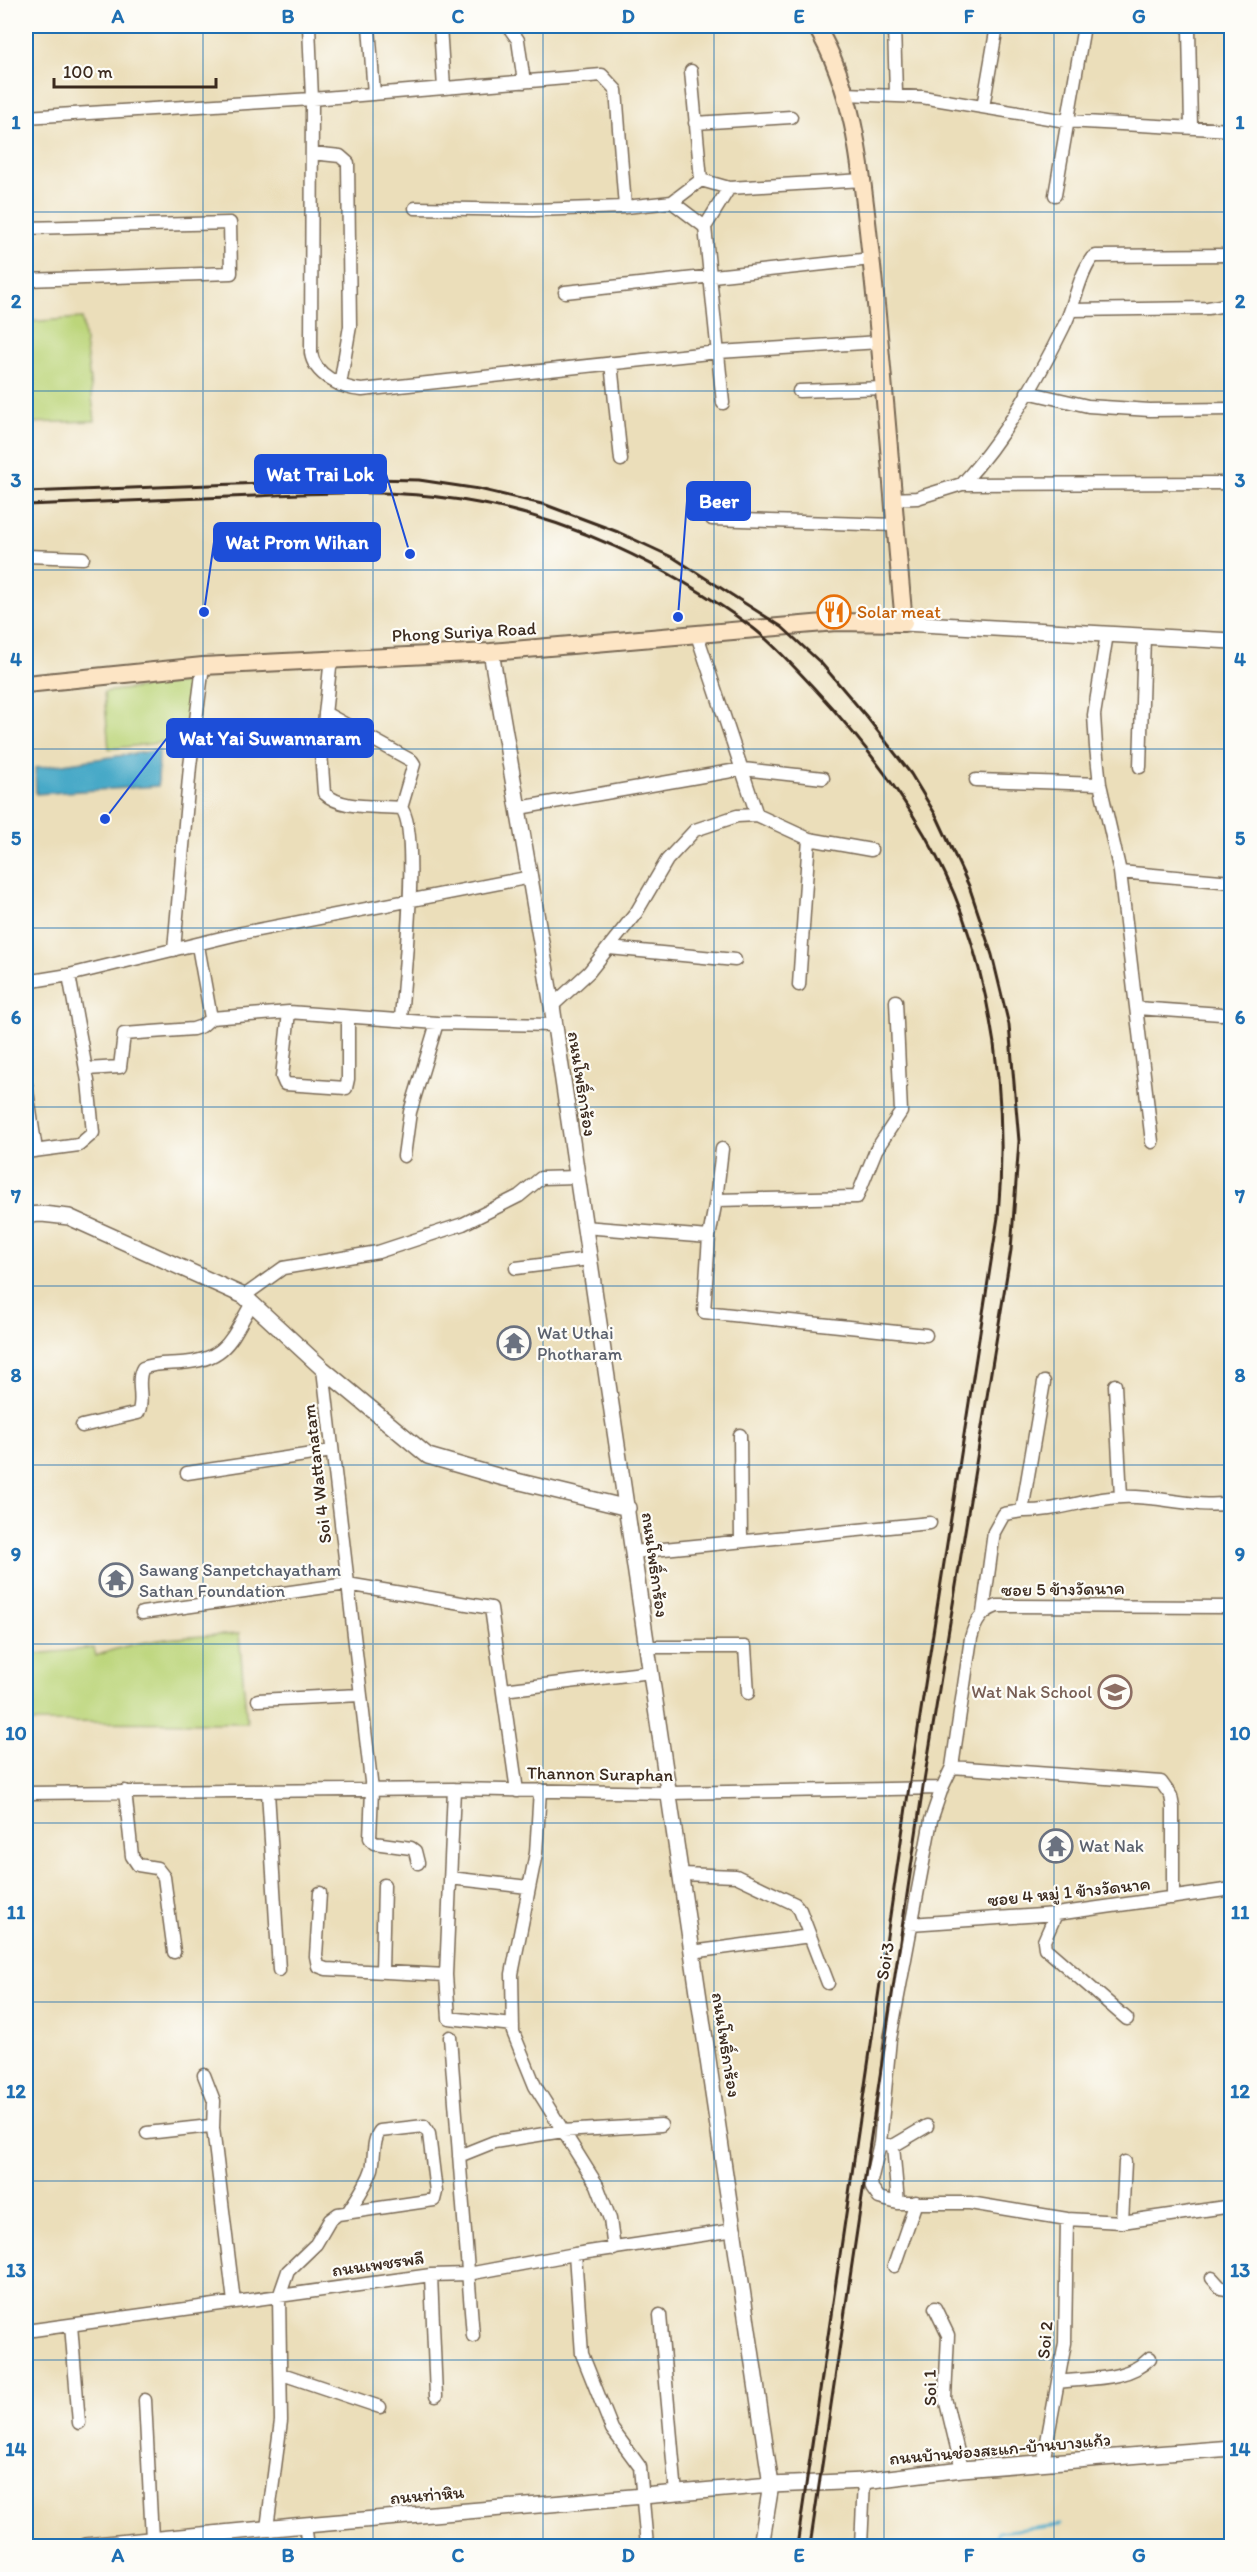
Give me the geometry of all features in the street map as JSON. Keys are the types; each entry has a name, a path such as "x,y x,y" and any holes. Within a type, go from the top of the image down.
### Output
{"main road":[{"path":"816,26 831,51 845,94 863,180 880,342 904,623"},
{"name":"Phong Suriya Road","path":"26,684 203,666 491,652 836,622 904,623"}],"street":[{"path":"309,26 312,99 311,353 316,366 340,385 362,390 718,352 880,342"},
{"path":"369,26 374,94"},
{"path":"440,26 444,88"},
{"path":"508,26 518,40 524,82"},
{"path":"894,26 896,94"},
{"path":"983,107 997,26"},
{"path":"1055,195 1084,26"},
{"path":"1189,29 1191,127"},
{"path":"690,71 701,180"},
{"path":"26,117 312,99 602,75 616,90 624,207"},
{"path":"845,94 896,94 1066,121 1232,130"},
{"path":"695,123 790,117"},
{"path":"312,153 340,156 348,163 350,326 340,385"},
{"path":"701,180 729,189 863,180"},
{"path":"415,208 533,210 624,207 672,202 701,180"},
{"path":"723,403 705,227 729,189"},
{"path":"672,202 705,227"},
{"path":"26,228 230,223 231,273 26,280"},
{"path":"962,484 989,453 1028,392 1071,310 1088,263 1096,256 1232,255"},
{"path":"565,291 871,259"},
{"path":"1071,310 1208,308 1232,304"},
{"path":"611,363 621,460"},
{"path":"799,391 884,388"},
{"path":"1028,392 1088,406 1150,410 1232,409"},
{"path":"892,499 917,498 962,484 1232,483"},
{"path":"712,519 895,525"},
{"path":"26,556 83,558"},
{"path":"904,623 1232,641"},
{"path":"1107,634 1094,715 1100,783 1120,872 1152,1142"},
{"path":"697,635 757,815"},
{"path":"1140,766 1144,636"},
{"name":"ถนนโพธิ์การ้อง","path":"491,652 552,1006 553,1025 628,1508 646,1647 735,2230 771,2485 761,2547"},
{"path":"331,658 321,752 320,775 324,793 332,799 354,805 401,808"},
{"path":"174,950 190,766 203,666"},
{"path":"325,714 414,764 401,808"},
{"path":"519,808 743,769 824,778"},
{"path":"976,780 1100,783"},
{"path":"401,808 406,815 410,840 409,900 401,1019"},
{"path":"552,1006 589,972 609,948 636,913 667,860 696,830 737,816 757,815 809,839 871,850"},
{"path":"799,985 809,839"},
{"path":"1120,872 1232,882"},
{"path":"26,982 69,975 198,946 242,933 531,877"},
{"path":"198,946 211,1018"},
{"path":"609,948 735,960"},
{"path":"26,1084 31,1151 72,1147 91,1138 94,1120 69,975"},
{"path":"716,1200 857,1197 876,1150 901,1113 896,1001"},
{"path":"1137,1008 1221,1014"},
{"path":"289,1012 282,1077 285,1084 346,1088 348,1018"},
{"path":"86,1069 120,1067 124,1034 193,1029 202,1026 211,1018 289,1012 437,1023 553,1025"},
{"path":"404,1156 410,1112 437,1023"},
{"path":"722,1149 710,1237 704,1312 926,1335"},
{"path":"82,1426 138,1413 141,1404 140,1374 143,1368 192,1362 218,1355 235,1332 248,1299 283,1268 378,1252 463,1224 519,1196 541,1178 576,1177"},
{"path":"26,1215 69,1217 248,1299 323,1369 428,1456 504,1478 628,1508"},
{"path":"584,1227 710,1237"},
{"path":"516,1268 589,1259"},
{"name":"Soi 4 Wattanatam","path":"323,1369 372,1790 371,1843 411,1848 415,1851 418,1863"},
{"path":"1022,1511 1044,1382"},
{"path":"1115,1385 1121,1497"},
{"path":"740,1435 741,1540"},
{"path":"187,1473 332,1451"},
{"path":"983,1613 994,1532 1004,1514 1121,1497 1152,1498 1187,1504 1232,1503"},
{"path":"633,1552 930,1523"},
{"path":"142,1613 347,1584 491,1608 517,1791"},
{"name":"ซอย 5 ข้างวัดนาค","path":"952,1767 971,1638 974,1626 983,1613 997,1606 1232,1607"},
{"path":"646,1647 745,1647 748,1693"},
{"path":"503,1690 651,1672"},
{"path":"258,1700 360,1695"},
{"path":"942,1788 952,1767 1161,1782 1171,1796 1173,1807 1173,1898"},
{"name":"Thannon Suraphan","path":"26,1793 454,1789 669,1793 942,1788"},
{"name":"Soi 3","path":"886,2145 871,2181 872,2188 879,2198 898,2203 886,2145 890,2039 931,1820 942,1788"},
{"path":"454,1789 446,1975 449,2018 513,2025"},
{"path":"540,1790 536,1853 512,1974 513,2032 535,2086 597,2185 610,2219 614,2249"},
{"path":"125,1791 132,1856 138,1865 158,1868 164,1877 174,1952"},
{"path":"268,1792 279,1970"},
{"path":"681,1874 736,1876 786,1899 800,1910 828,1983"},
{"path":"450,1878 528,1887"},
{"path":"382,1971 384,1885"},
{"name":"ซอย 4 หมู่ 1 ข้างวัดนาค","path":"910,1924 1056,1914 1232,1889"},
{"path":"320,1893 316,1956 318,1966 326,1969 446,1975"},
{"path":"1056,1914 1044,1941 1045,1948 1127,2019"},
{"path":"692,1952 810,1936"},
{"path":"450,2037 473,2337"},
{"path":"204,2075 214,2101 213,2128 234,2302"},
{"path":"459,2156 494,2142 563,2131 661,2125"},
{"path":"147,2133 210,2126 213,2128"},
{"path":"267,2528 281,2421 279,2297 288,2271 316,2244 330,2220 348,2212 434,2200 436,2192 429,2134 424,2126 380,2131 376,2138 374,2160 368,2180 348,2212"},
{"path":"886,2145 927,2126"},
{"path":"1122,2222 1125,2162"},
{"path":"894,2266 916,2202"},
{"path":"898,2203 986,2204 1066,2219 1122,2222 1232,2206"},
{"name":"Soi 2","path":"1043,2463 1065,2343 1066,2219"},
{"name":"ถนนเพชรพลี","path":"26,2331 431,2275 468,2274 575,2254 735,2230"},
{"path":"575,2254 582,2355 612,2429 640,2467 647,2547"},
{"path":"431,2275 436,2396"},
{"path":"1212,2278 1221,2288 1232,2290"},
{"name":"Soi 1","path":"935,2308 948,2335 945,2398 962,2469"},
{"path":"660,2315 676,2494"},
{"path":"71,2325 79,2423"},
{"path":"1058,2382 1129,2373 1140,2368 1150,2358"},
{"path":"282,2374 380,2407"},
{"path":"145,2400 152,2539"},
{"name":"ถนนบ้านช่องสะแก-บ้านบางแก้ว","path":"771,2485 864,2481 962,2469 1232,2448"},
{"path":"861,2547 864,2481"},
{"name":"ถนนท่าหิน","path":"86,2547 267,2528 771,2485"},
{"path":"305,2525 308,2547"}],"green space":[{"path":"82,318 95,421 26,423 26,322"},
{"path":"197,681 190,739 109,749 104,692"},
{"path":"239,1634 247,1723 26,1722 26,1655 94,1648 96,1656 148,1641"}],"water":[{"path":"159,750 158,786 36,794 35,768"}],"waterway":[{"path":"992,2546 998,2532 1060,2525"}],"railway":[{"path":"26,492 368,479 419,480 479,489 546,505 618,532 674,558 782,627 821,663 911,774 937,817 969,886 992,955 1009,1025 1019,1141 1011,1250 923,1787 810,2546"},
{"path":"26,505 332,493 410,494 461,500 500,508 539,518 614,546 651,564 720,605 753,628 777,649 837,713 899,794 934,852 962,914 984,988 996,1064 1001,1140 998,1217 909,1787 797,2546"}],"place":[{"name":"Wat Trai Lok","path":"410,554"},
{"name":"Wat Prom Wihan","path":"204,612"},
{"name":"Solar meat","path":"834,612"},
{"name":"Beer","path":"678,617"},
{"name":"Wat Yai Suwannaram","path":"105,819"},
{"name":"Wat Uthai Photharam","path":"514,1343"},
{"name":"Sawang Sanpetchayatham Sathan Foundation","path":"116,1580"},
{"name":"Wat Nak School","path":"1115,1692"},
{"name":"Wat Nak","path":"1056,1846"}]}
